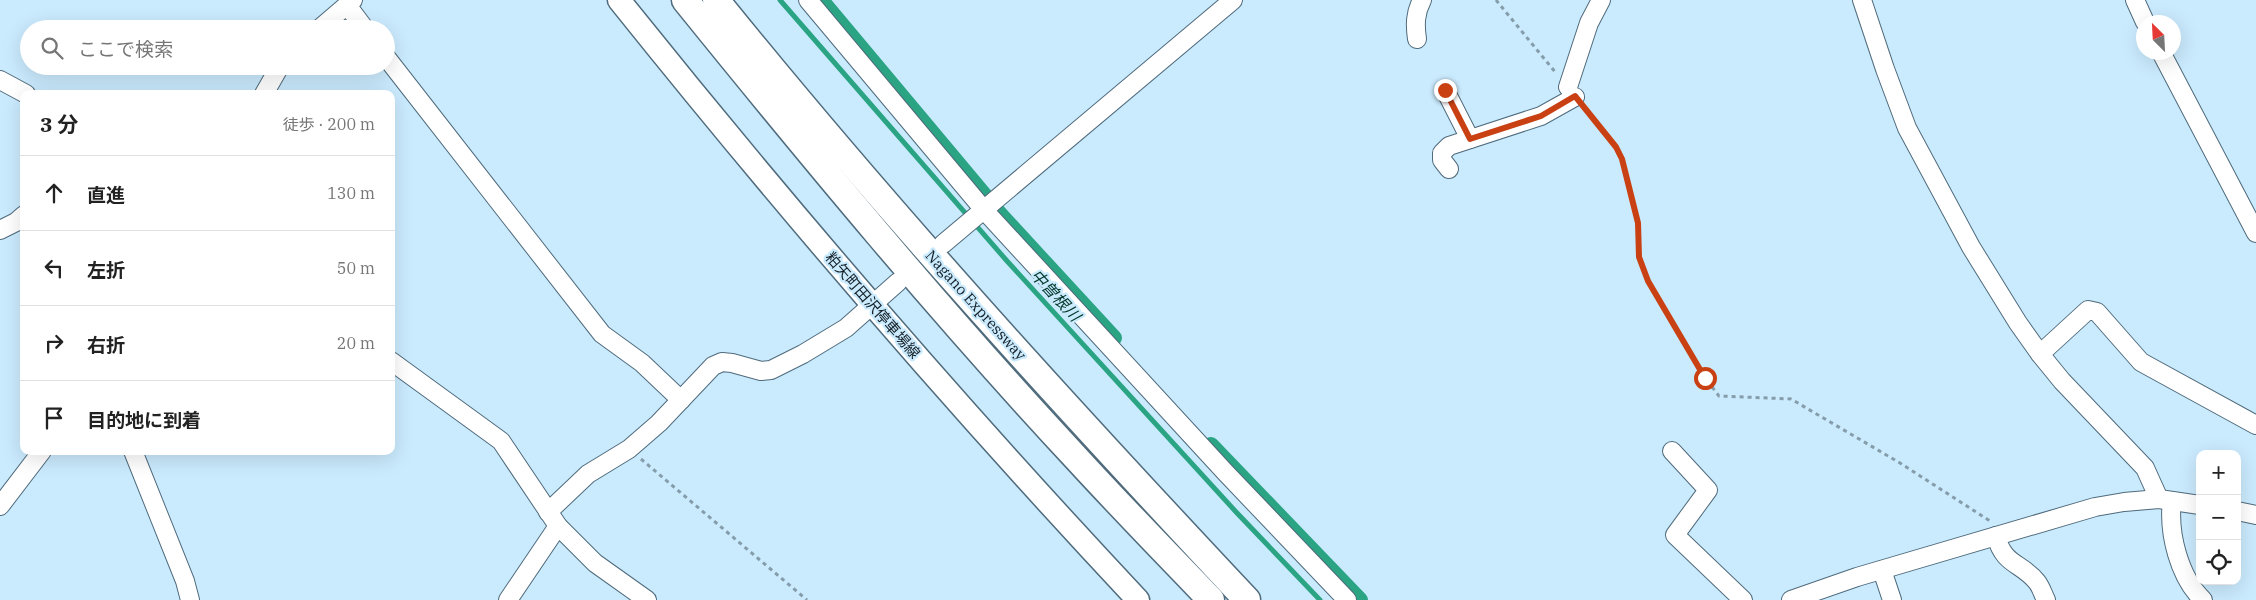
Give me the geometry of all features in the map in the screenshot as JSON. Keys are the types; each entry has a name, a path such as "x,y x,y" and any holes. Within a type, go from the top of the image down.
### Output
{"highway":[{"name":"Nagano Expressway","path":"685,0 776,112 924,287 1077,460 1211,600"},
{"name":"Nagano Expressway","path":"716,0 795,98 949,276 1098,442 1247,600"}],"main road":[{"name":"粕矢町田沢停車場線","path":"619,0 762,176 872,305 1138,600"}],"street":[{"path":"808,0 984,210 1219,465 1347,600"},
{"path":"943,244 1233,0"},
{"path":"1417,39 1415,27 1416,10 1422,0"},
{"path":"1449,169 1442,160 1442,153 1450,146 1541,116 1571,92 1589,23 1601,0"},
{"path":"1862,0 1906,128 1971,247 2018,323 2040,354 2145,468 2165,500 2174,547 2188,577 2203,600"},
{"path":"2135,0 2142,15"},
{"path":"330,20 350,3 360,20"},
{"path":"2165,60 2256,233"},
{"path":"395,69 602,334 642,363 681,400"},
{"path":"266,90 275,75"},
{"path":"0,80 20,91"},
{"path":"1445,90 1470,139"},
{"path":"0,230 20,218"},
{"path":"508,600 553,519 588,474 629,449 659,423 713,366 722,362 732,362 761,371 771,370 804,354 846,328 898,282"},
{"path":"2040,354 2088,310 2097,312 2141,362 2256,425"},
{"path":"395,364 501,441 553,519 594,563 647,600"},
{"path":"1672,451 1708,490 1675,535 1743,600"},
{"path":"0,506 39,455"},
{"path":"135,455 185,581 190,600"},
{"path":"1791,600 1882,570 2095,507 2124,502 2165,500 2196,504"},
{"path":"2241,513 2256,515"},
{"path":"1996,536 1999,548 2006,558 2038,583 2046,600"},
{"path":"1882,570 1892,600"}],"path":[{"path":"1496,0 1616,147 1622,159 1638,223 1639,257 1648,281 1705,378 1719,396 1791,399 1900,463 1989,520 1996,536"},
{"path":"629,449 806,600"}],"waterway":[{"name":"中曽根川","path":"780,0 1007,261 1237,513 1320,600"},
{"path":"821,0 985,196"},
{"path":"997,211 1114,338"},
{"path":"1211,445 1360,600"}],"route":[{"path":"1445,90 1470,139 1541,116 1575,96 1616,147 1622,159 1638,223 1639,257 1648,281 1705,378"}]}
